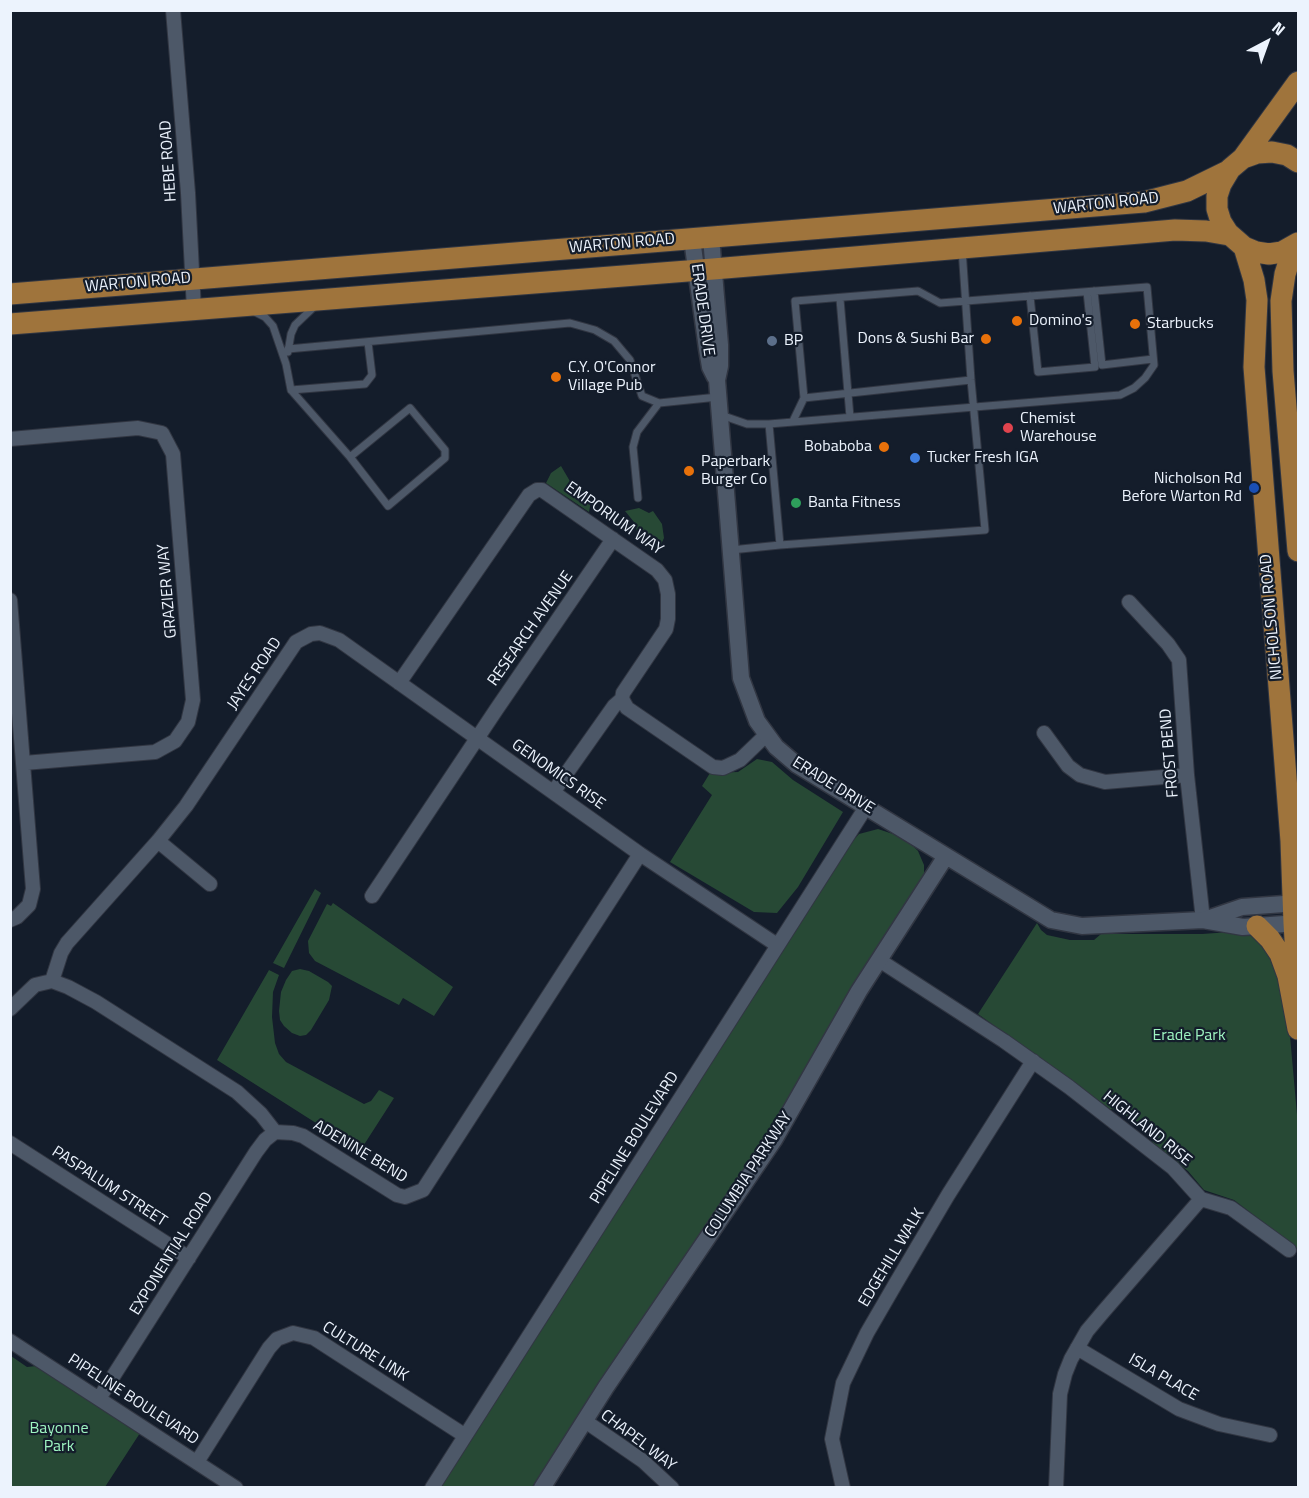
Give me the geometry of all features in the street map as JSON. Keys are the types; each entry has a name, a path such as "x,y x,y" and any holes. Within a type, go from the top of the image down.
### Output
{"main road":[{"path":"1235,165 1299,82"},
{"path":"1235,165 1257,153 1272,152 1287,155 1299,162"},
{"name":"WARTON ROAD","path":"10,294 1144,202 1187,191 1235,165"},
{"name":"NICHOLSON ROAD","path":"1235,165 1221,184 1217,196 1217,209 1221,222 1237,241 1254,280 1257,300 1254,367 1291,841 1299,988"},
{"name":"WARTON ROAD","path":"10,324 704,270 1175,230 1206,231 1237,241 1256,252 1269,254 1282,252 1296,245"},
{"name":"NICHOLSON ROAD","path":"1296,245 1285,274 1281,301 1283,371 1299,551"},
{"path":"1257,926 1280,954 1288,976 1299,1029"}],"street":[{"name":"HEBE ROAD","path":"173,10 188,194 194,310"},
{"name":"ERADE DRIVE","path":"702,238 704,270 720,345 717,389 741,678 751,708 766,735 776,747 797,765 1041,915 1070,925 1092,926 1203,920 1243,927 1257,926 1296,913"},
{"name":"GRAZIER WAY","path":"10,439 138,428 162,433 173,454 193,700 188,722 175,741 155,752 24,764"},
{"name":"EMPORIUM WAY","path":"399,683 533,492 537,490 547,492 657,570 665,580 668,594 666,629 623,693 622,699 614,706 554,791"},
{"name":"RESEARCH AVENUE","path":"477,738 614,539"},
{"path":"10,600 33,889 29,905 10,920"},
{"name":"FROST BEND","path":"1129,602 1168,644 1179,660 1187,775 1203,920"},
{"name":"JAYES ROAD","path":"52,981 61,953 67,943 158,841 186,806 296,642 311,634 329,635 477,738"},
{"path":"622,699 627,708 713,767 723,768 740,760 766,735"},
{"path":"1044,734 1068,766 1080,775 1105,782 1187,775"},
{"path":"372,896 477,738"},
{"name":"GENOMICS RISE","path":"477,738 640,854 777,945"},
{"name":"PIPELINE BOULEVARD","path":"432,1488 866,807"},
{"path":"158,841 210,884"},
{"name":"ADENINE BEND","path":"275,1132 303,1136 397,1195 405,1197 423,1190 640,854"},
{"name":"COLUMBIA PARKWAY","path":"542,1488 774,1140 859,991 946,856"},
{"name":"ERADE DRIVE","path":"1203,920 1242,907 1296,913"},
{"name":"HIGHLAND RISE","path":"879,960 1033,1062 1173,1168 1201,1199"},
{"path":"10,1009 35,985 52,981 81,993 237,1092 261,1114 275,1132"},
{"name":"EDGEHILL WALK","path":"843,1488 832,1439 843,1383 867,1333 948,1195 1033,1062"},
{"name":"EXPONENTIAL ROAD","path":"99,1397 256,1152 275,1132"},
{"name":"PASPALUM STREET","path":"10,1143 189,1258"},
{"path":"1056,1488 1060,1394 1065,1374 1077,1348 1102,1312 1201,1199 1231,1208 1289,1250"},
{"name":"CULTURE LINK","path":"197,1462 269,1348 281,1336 293,1333 314,1338 464,1435"},
{"name":"PIPELINE BOULEVARD","path":"10,1341 197,1462 218,1483 236,1488"},
{"name":"ISLA PLACE","path":"1077,1348 1179,1409 1219,1424 1270,1435"},
{"name":"CHAPEL WAY","path":"585,1421 643,1461 672,1488"}],"lane":[{"path":"731,550 985,530 973,406 962,247"},
{"path":"719,414 747,424 769,424 1120,395 1134,388 1154,365 1147,287 940,303 918,291 795,301 804,398 793,421"},
{"path":"1030,296 1038,372 1095,367 1091,292"},
{"path":"1091,292 1102,365 1153,359"},
{"path":"286,364 291,334 295,325 322,299"},
{"path":"840,299 850,417"},
{"path":"243,305 265,317 273,326 286,364 291,390 350,457 388,506 445,458 445,450 410,408 350,457"},
{"path":"288,349 570,323 595,330 614,342 630,360 642,396 659,403 717,389"},
{"path":"291,390 364,384 372,375 368,342"},
{"path":"804,398 971,380"},
{"path":"638,498 633,447 637,432 659,403"},
{"path":"769,424 780,545"}],"green space":[{"path":"561,466 571,483 592,495 589,512 546,483 551,473"},
{"path":"639,508 649,513 653,511 662,524 664,538 657,553 640,541 634,522 625,511"},
{"path":"757,759 772,762 793,780 843,812 798,887 777,913 754,912 670,862 712,795 702,786 710,773 738,772"},
{"path":"878,829 910,843 918,851 924,865 924,874 762,1146 532,1487 440,1488 849,845 859,834"},
{"path":"315,889 321,893 284,968 273,963"},
{"path":"333,903 453,987 434,1016 403,998 399,1005 315,961 309,953 308,941 327,904 331,906"},
{"name":"Erade Park","path":"1037,923 1047,935 1070,940 1094,940 1101,934 1202,934 1244,931 1267,941 1287,1002 1298,1126 1298,1249 1234,1200 1204,1190 1188,1171 1153,1144 1151,1135 1119,1110 1110,1109 978,1014"},
{"path":"300,969 309,971 332,986 329,1000 311,1030 306,1035 300,1036 284,1026 280,1020 279,1011 281,992 286,980 292,971"},
{"path":"269,970 279,975 273,992 272,1017 275,1043 279,1054 286,1062 364,1104 371,1101 379,1090 394,1098 360,1151 217,1060"},
{"name":"Bayonne Park","path":"11,1356 27,1367 36,1366 140,1433 105,1487 11,1487"}],"place":[{"name":"Domino's","path":"1017,321"},
{"name":"Starbucks","path":"1135,324"},
{"name":"Dons & Sushi Bar","path":"986,339"},
{"name":"BP","path":"772,341"},
{"name":"C.Y. O'Connor Village Pub","path":"556,377"},
{"name":"Chemist Warehouse","path":"1008,428"},
{"name":"Bobaboba","path":"884,447"},
{"name":"Tucker Fresh IGA","path":"915,458"},
{"name":"Paperbark Burger Co","path":"689,471"},
{"name":"Nicholson Rd Before Warton Rd","path":"1254,488"},
{"name":"Banta Fitness","path":"796,503"}]}
